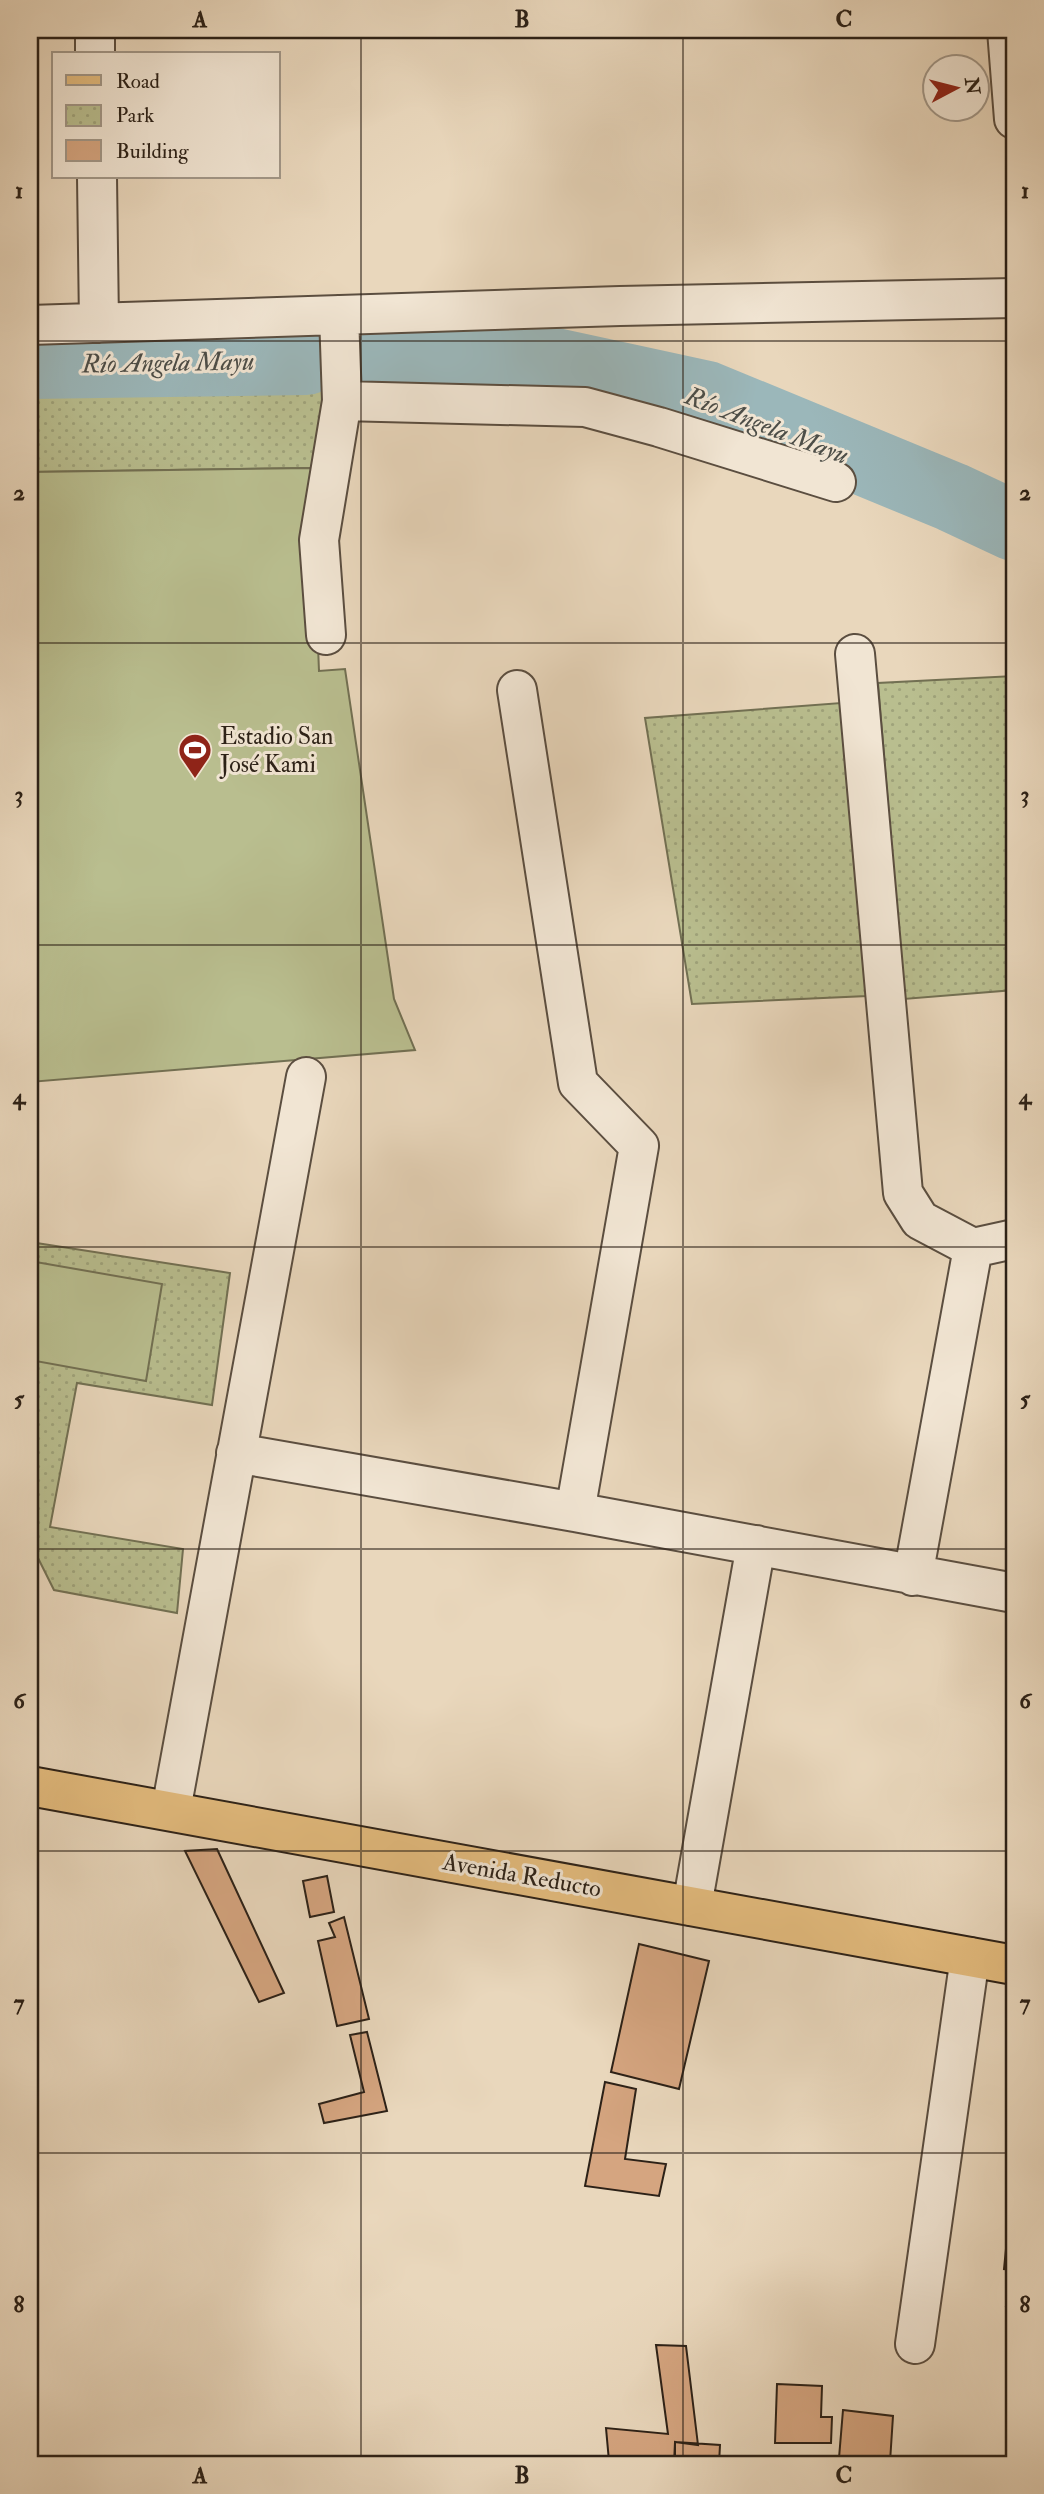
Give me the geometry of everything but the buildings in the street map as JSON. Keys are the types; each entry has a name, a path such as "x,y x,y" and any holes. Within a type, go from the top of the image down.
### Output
{"main road":[{"name":"Avenida Reducto","path":"30,1786 1014,1965"}],"street":[{"path":"95,30 95,52"},
{"path":"1007,30 1014,119"},
{"path":"97,178 99,323"},
{"path":"30,326 633,306 1014,298"},
{"path":"326,635 319,540 342,401 339,315"},
{"path":"342,401 585,407 659,427 835,482"},
{"path":"855,654 903,1193 920,1220 973,1248 1014,1239"},
{"path":"517,690 578,1083 639,1146 575,1512"},
{"path":"171,1810 306,1077"},
{"path":"913,1576 973,1248"},
{"path":"236,1453 1014,1593"},
{"path":"692,1906 756,1545"},
{"path":"915,2344 970,1957"}],"green space":[{"path":"325,334 329,398 311,468 30,472 30,341"},
{"name":"Estadio San José Kami","path":"311,468 319,671 345,669 394,999 415,1050 30,1082 30,472"},
{"path":"1014,676 1014,990 904,999 878,683"},
{"path":"841,703 867,996 692,1004 645,718"},
{"path":"30,1242 230,1273 212,1405 77,1383 50,1527 183,1549 177,1613 54,1590 30,1542"},
{"path":"30,1261 162,1284 146,1381 30,1360"}],"waterway":[{"name":"Río Angela Mayu","path":"30,364 306,360"},
{"name":"Río Angela Mayu","path":"383,363 541,360 707,396 952,497 1014,526"}],"place":[{"name":"Estadio San José Kami","path":"195,780"}]}
